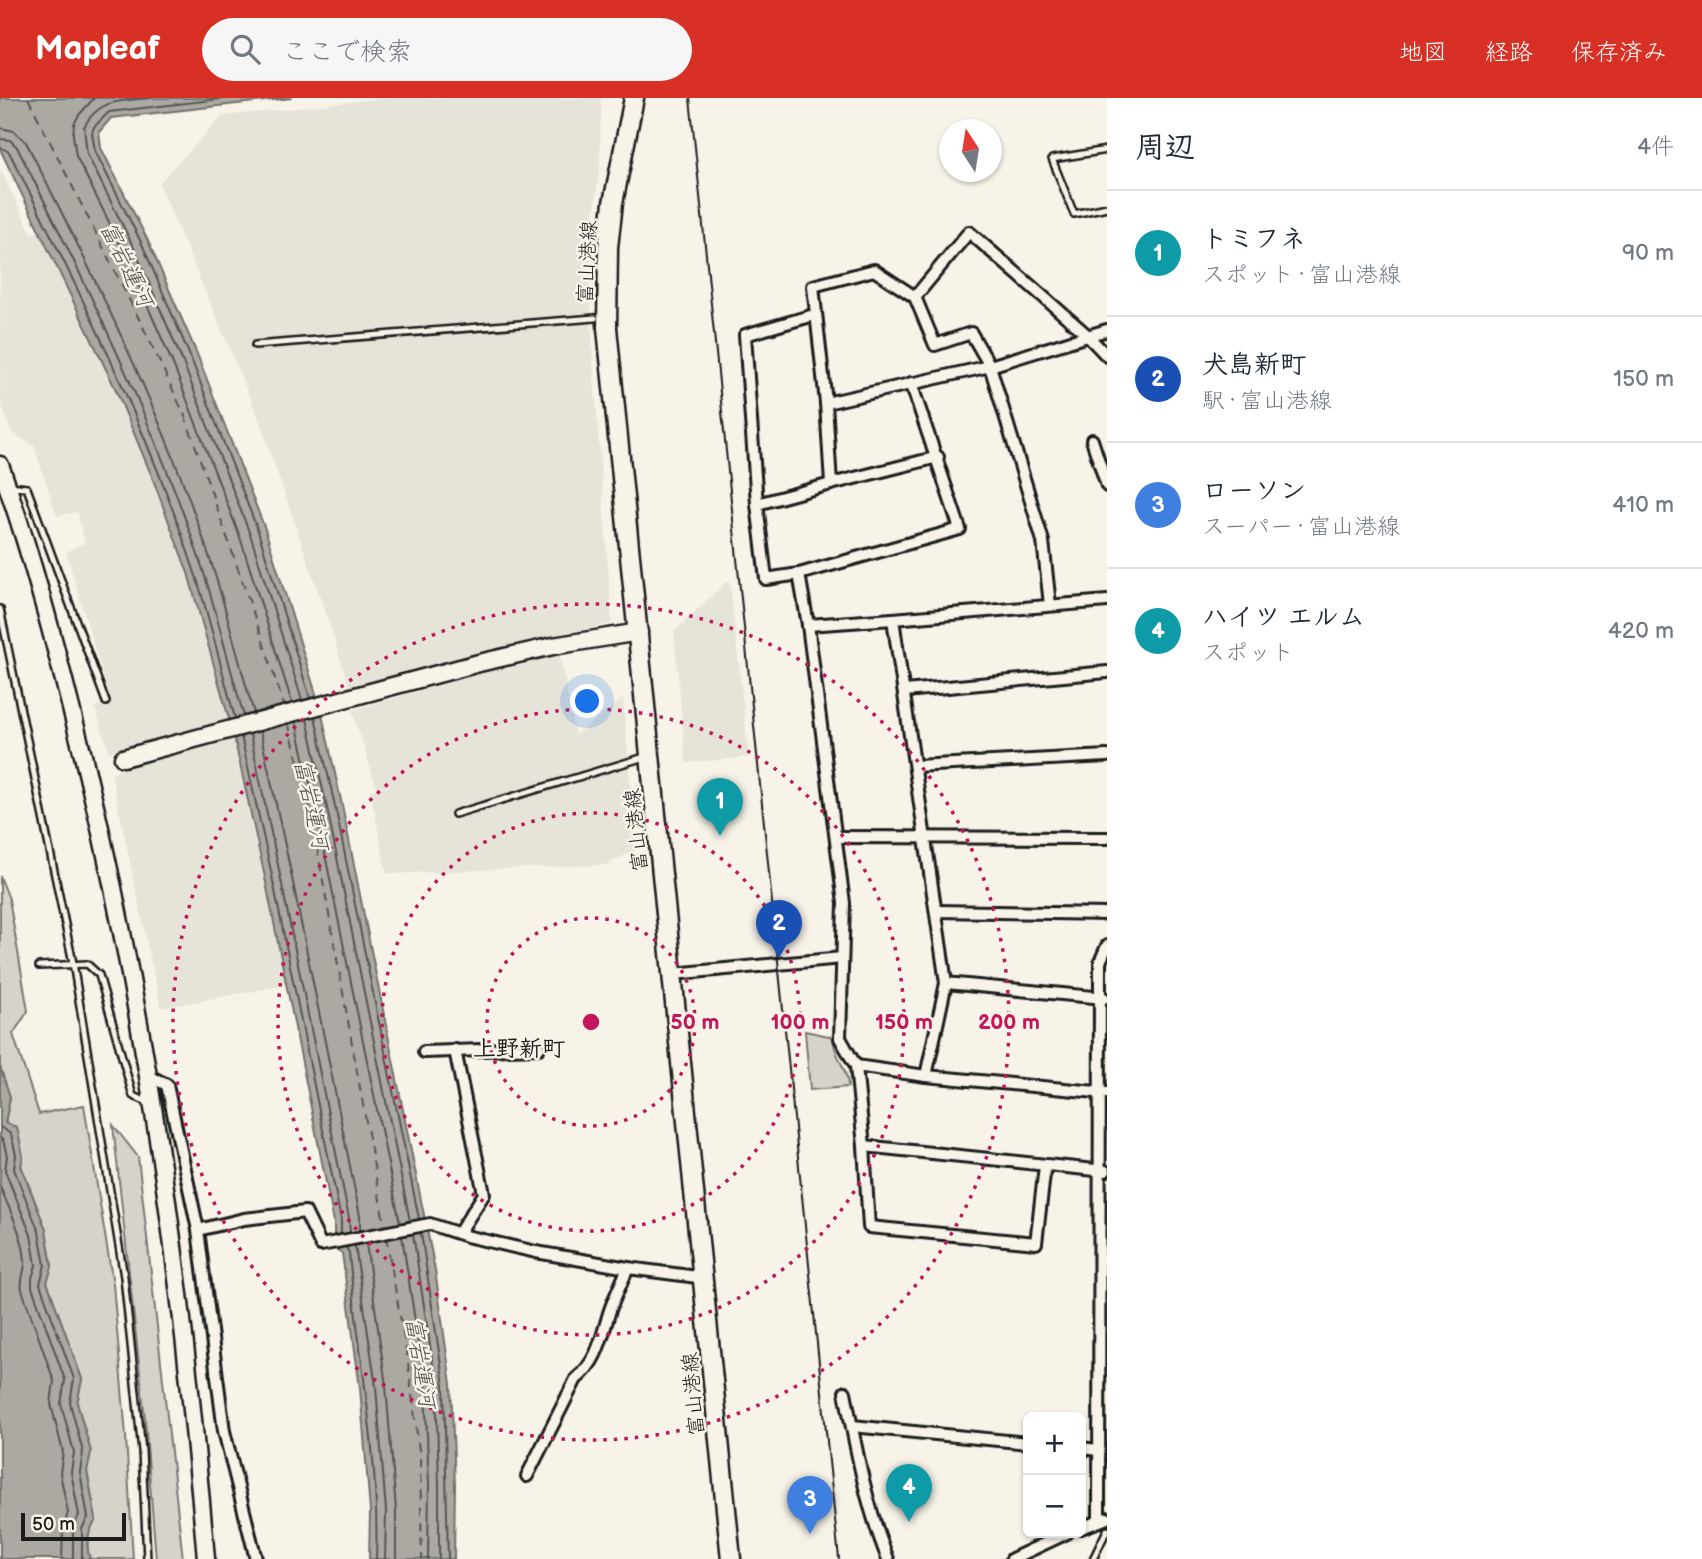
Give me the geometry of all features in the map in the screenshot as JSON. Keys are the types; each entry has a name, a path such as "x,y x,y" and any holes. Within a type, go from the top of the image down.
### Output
{"main road":[{"name":"富山港線","path":"634,98 613,203 608,247 607,328 732,1559"}],"street":[{"path":"915,297 969,232 1086,334 1107,356"},
{"path":"831,484 826,403 814,315 813,286 874,270 915,297 935,345 971,333 990,366 1043,541 1050,605"},
{"path":"814,315 745,335 757,504 766,579 799,574 960,529 911,383"},
{"path":"826,403 990,366 1086,334 1107,330"},
{"path":"1092,440 1107,486"},
{"path":"757,504 938,457"},
{"path":"0,465 55,644 103,835 126,942 149,1076 191,1389 206,1559"},
{"path":"799,574 844,902 840,1038 856,1066 869,1227 1037,1243 1045,1166"},
{"path":"808,625 1107,601"},
{"path":"893,619 946,983 926,1076"},
{"path":"122,758 528,652 639,632"},
{"path":"905,691 1107,672"},
{"path":"915,766 1107,756"},
{"path":"836,837 1107,838"},
{"path":"936,911 1107,914"},
{"path":"1086,1527 1104,1523 1098,1450 1104,1229 1104,998 1100,962 1107,946"},
{"path":"673,974 842,958"},
{"path":"946,983 1104,998"},
{"path":"424,1052 539,1048"},
{"path":"455,1051 484,1194 459,1233"},
{"path":"856,1066 926,1076 1104,1092"},
{"path":"149,1076 167,1085 198,1230 224,1431 256,1559"},
{"path":"864,1146 1104,1171"},
{"path":"198,1230 244,1219 305,1212 321,1245 430,1224 536,1252 705,1278"},
{"path":"527,1476 576,1378 587,1370 605,1332 610,1310 628,1268"},
{"path":"845,1392 860,1467 888,1559"},
{"path":"852,1426 1023,1443"},
{"path":"1086,1449 1098,1450"},
{"path":"1012,1559 1056,1538"}],"lane":[{"path":"1107,150 1052,159 1074,214 1107,208"},
{"path":"255,345 595,318"},
{"path":"7,486 27,488 106,702"},
{"path":"0,609 73,963 124,1277 142,1451 147,1559"},
{"path":"455,814 652,755"},
{"path":"39,966 87,964 99,975 133,1096 153,1105"},
{"path":"1093,1559 1104,1523"}],"shaded area":[{"path":"386,98 601,98 600,168 593,219 590,283 593,362 612,623 349,687 257,414 159,183 223,116"},
{"path":"0,169 32,234 41,230 116,390 151,474 187,573 228,719 109,752 95,707 110,699 66,552 85,542 77,512 57,516 34,446 11,432 0,399"},
{"path":"726,582 730,584 749,757 686,763 674,632"},
{"path":"560,655 575,735 623,699 636,850 605,865 387,874 370,790 377,788 352,710 508,666"},
{"path":"234,737 286,985 161,1008 111,773"},
{"path":"0,876 9,899 28,1011 13,1034 39,1114 84,1105 113,1284 133,1559 90,1559 88,1554 88,1538 96,1519 87,1471 91,1452 77,1403 82,1379 47,1282 52,1266 46,1230 5,1123 10,1097 0,1067"},
{"path":"805,1031 833,1037 848,1087 810,1090"},
{"path":"113,1125 138,1157 183,1559 156,1559 145,1419"}],"water":[{"name":"富岩運河","path":"0,98 292,98 111,118 99,132 101,148 148,241 197,354 265,529 321,710 435,1270 451,1384 455,1485 454,1559 369,1559 370,1511 360,1388 342,1253 334,1248 334,1222 234,737 188,573 151,474 116,390 0,149"},
{"path":"0,1067 10,1097 5,1123 17,1127 23,1156 21,1167 46,1230 52,1267 47,1282 82,1379 77,1403 91,1452 87,1471 96,1520 88,1538 90,1559 0,1559"}],"ferry route":[{"path":"28,98 185,416 284,706"},
{"path":"288,722 310,808 385,1228"},
{"path":"386,1237 407,1355 420,1458 422,1559"}],"tram line":[{"path":"690,98 839,1559"}],"place":[{"name":"トミフネ","path":"720,836"},
{"name":"犬島新町","path":"779,958"},
{"name":"ハイツ エルム","path":"909,1522"},
{"name":"ローソン","path":"810,1534"}],"district":[{"name":"上野新町","path":"519,1048"}]}
